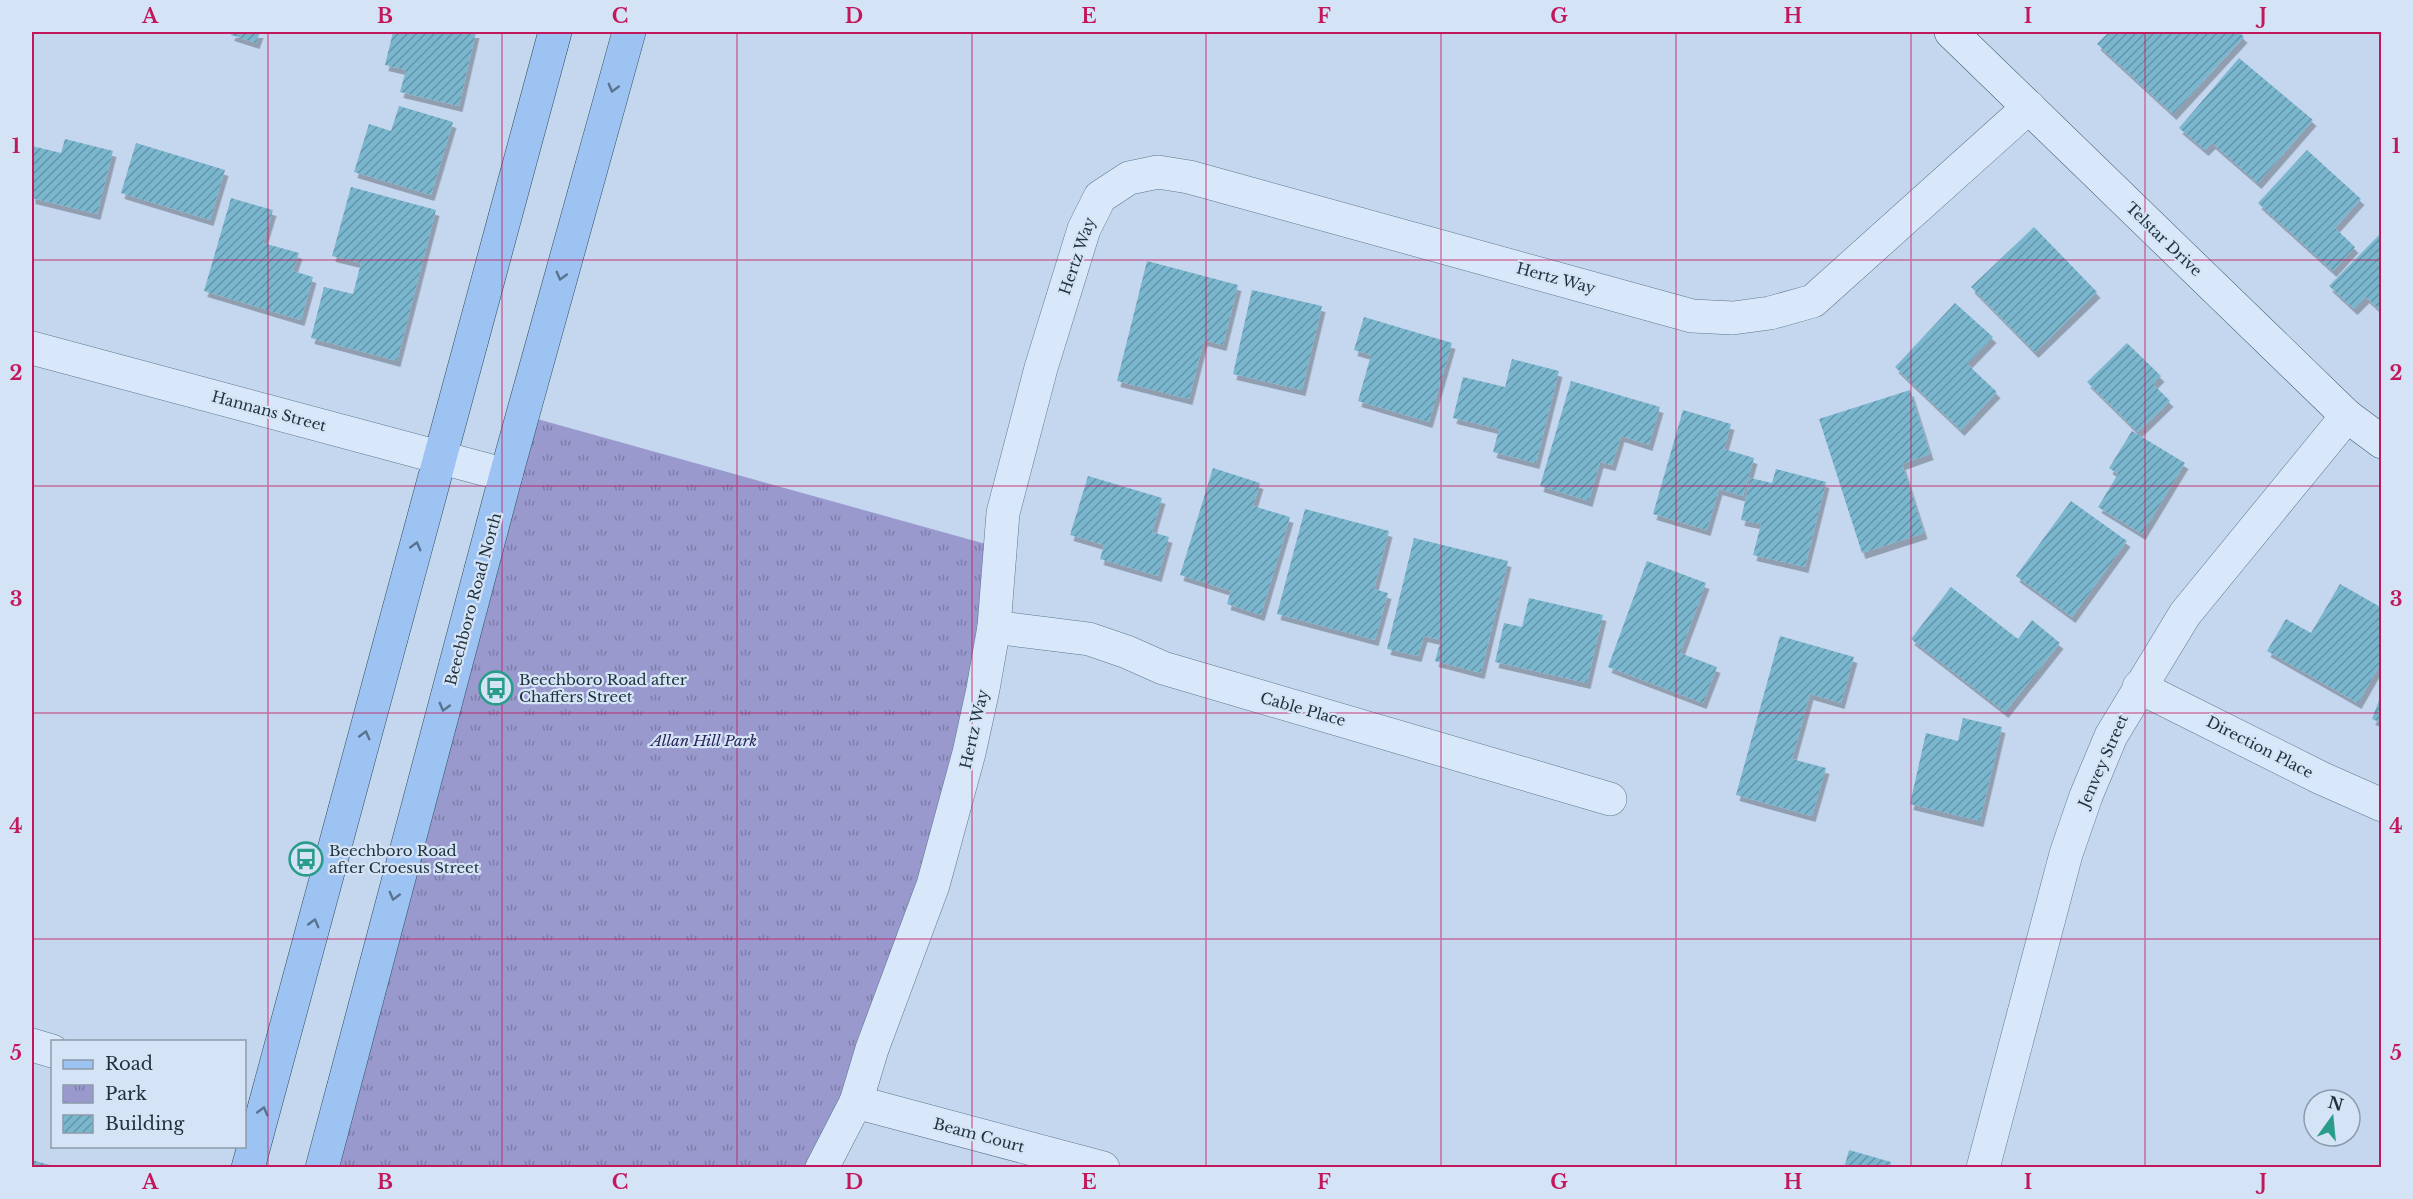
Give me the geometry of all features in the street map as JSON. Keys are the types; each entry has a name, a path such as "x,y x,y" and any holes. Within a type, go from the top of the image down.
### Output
{"main road":[{"path":"248,1167 555,32"},
{"name":"Beechboro Road North","path":"322,1167 506,475 629,32"}],"street":[{"name":"Telstar Drive","path":"1951,32 2347,416 2382,442"},
{"name":"Hertz Way","path":"822,1167 856,1102 872,1049 933,885 969,753 994,627 1003,513 1041,368 1084,229 1100,197 1129,178 1158,172 1189,177 1692,316 1733,318 1770,313 1813,301 2029,107"},
{"name":"Hannans Street","path":"32,348 506,475"},
{"name":"Jenvey Street","path":"1983,1167 2066,854 2086,796 2111,736 2185,614 2347,416"},
{"name":"Cable Place","path":"994,627 1089,639 1163,668 1611,799"},
{"name":"Direction Place","path":"2139,687 2321,778 2382,805"},
{"path":"32,1045 51,1051"},
{"name":"Beam Court","path":"856,1102 1103,1167"}],"green space":[{"name":"Allan Hill Park","path":"523,415 1000,548 983,689 822,1167 335,1168"}],"building":[{"path":"232,32 260,32 256,43 231,35"},
{"path":"393,32 476,32 459,106 400,92 406,70 385,65"},
{"path":"2109,32 2239,32 2244,37 2173,114 2097,44"},
{"path":"2239,58 2313,120 2258,183 2212,143 2205,150 2179,128"},
{"path":"399,106 453,122 431,195 354,172 369,124 391,131"},
{"path":"65,139 113,151 97,214 32,198 32,146 61,153"},
{"path":"136,143 225,170 210,220 121,193"},
{"path":"2307,150 2361,199 2335,228 2355,247 2333,271 2258,203"},
{"path":"351,187 436,210 397,361 311,338 324,287 353,294 361,263 332,256"},
{"path":"231,198 273,210 263,243 299,253 293,271 313,277 301,320 204,291"},
{"path":"2034,227 2097,292 2035,352 1971,287"},
{"path":"2382,232 2382,312 2366,297 2354,309 2329,286"},
{"path":"1147,261 1238,285 1223,345 1204,340 1189,399 1117,381"},
{"path":"1252,290 1322,306 1302,390 1233,374"},
{"path":"1955,303 1993,337 1967,364 1997,392 1961,430 1895,367"},
{"path":"1364,317 1452,343 1429,422 1358,401 1371,355 1354,350"},
{"path":"2127,343 2161,376 2153,384 2170,401 2138,432 2087,382"},
{"path":"1512,359 1559,371 1536,463 1493,452 1499,429 1453,418 1463,377 1505,387"},
{"path":"1571,381 1660,407 1649,445 1621,436 1612,465 1600,462 1589,501 1540,486"},
{"path":"1910,390 1930,454 1902,464 1924,533 1862,553 1819,419"},
{"path":"1683,410 1731,424 1724,449 1754,458 1743,496 1719,489 1707,530 1653,514"},
{"path":"2132,431 2185,463 2142,534 2098,507 2118,474 2109,468"},
{"path":"1213,468 1260,483 1253,506 1290,517 1261,615 1227,604 1231,591 1180,575"},
{"path":"1776,469 1826,482 1805,567 1753,555 1761,524 1741,520 1750,478 1772,483"},
{"path":"1088,476 1162,498 1152,532 1169,537 1158,576 1100,559 1104,545 1070,535"},
{"path":"2071,501 2127,541 2072,617 2016,576"},
{"path":"1305,509 1389,531 1374,589 1388,593 1375,640 1277,614"},
{"path":"1414,538 1508,561 1481,673 1435,661 1441,640 1424,636 1418,656 1387,649"},
{"path":"1647,561 1706,583 1680,653 1717,667 1703,703 1608,667"},
{"path":"2340,584 2382,608 2382,661 2358,703 2267,651 2286,619 2311,633"},
{"path":"1951,587 2018,639 2032,620 2060,643 2005,712 1911,639"},
{"path":"1529,598 1603,615 1587,683 1495,662 1504,623 1522,627"},
{"path":"1780,636 1854,657 1841,703 1810,694 1792,759 1826,768 1812,816 1736,795"},
{"path":"2382,695 2382,723 2372,719"},
{"path":"1963,718 2002,727 1980,821 1910,804 1926,733 1958,741"},
{"path":"1849,1150 1891,1162 1890,1168 1844,1168"},
{"path":"32,1160 57,1167 57,1168 32,1168"}],"place":[{"name":"Beechboro Road after Chaffers Street","path":"496,688"},
{"name":"Beechboro Road after Croesus Street","path":"306,859"}]}
